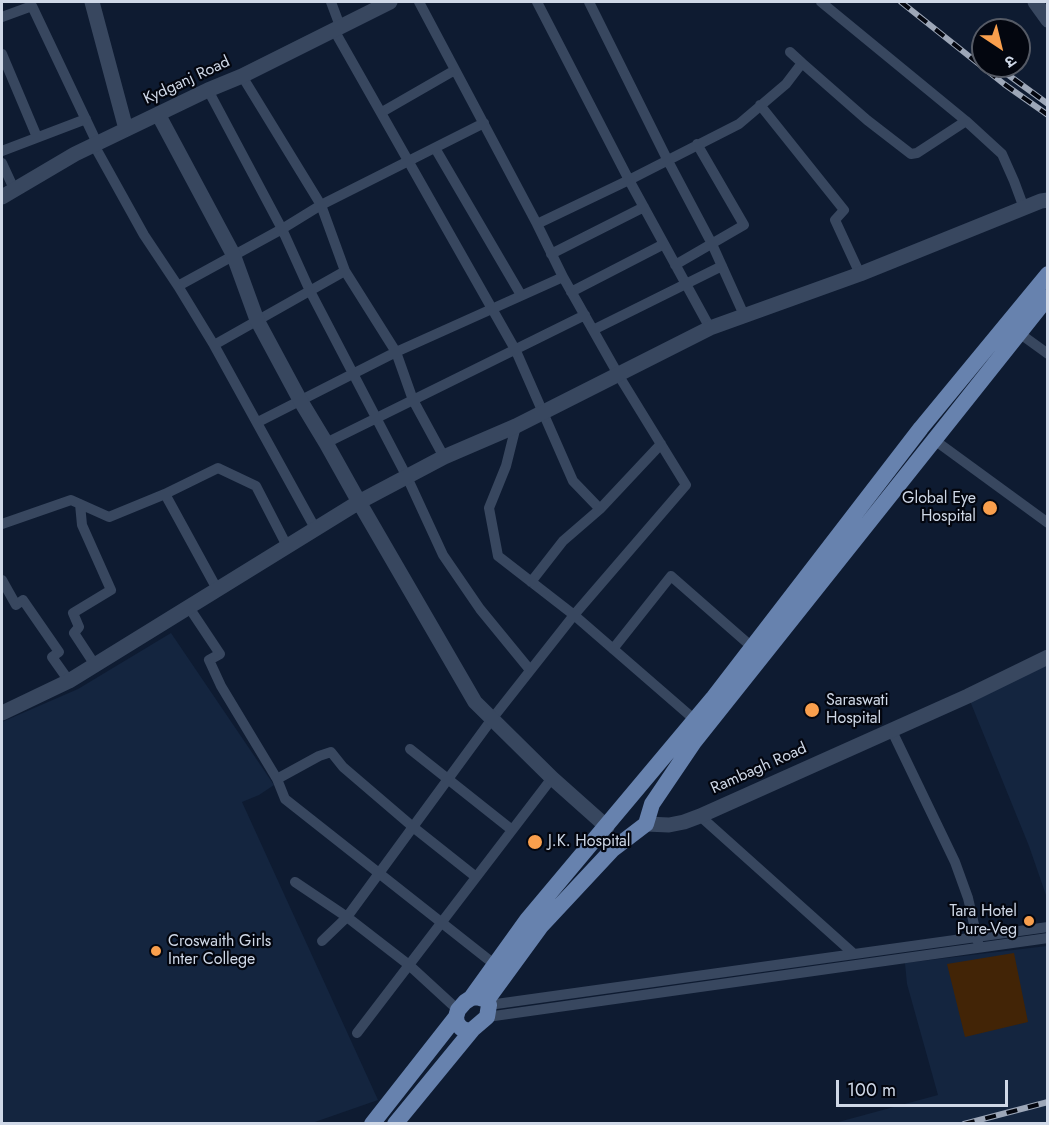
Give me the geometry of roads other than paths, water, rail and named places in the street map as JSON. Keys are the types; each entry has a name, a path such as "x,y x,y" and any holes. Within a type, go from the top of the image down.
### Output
{"main road":[{"path":"395,1124 473,1029 483,1005 494,964 527,920 695,720 921,428 1047,274"},
{"path":"372,1124 457,1013 483,1005 541,926 612,850 646,824 652,804 694,742 1047,297"},
{"path":"634,794 647,799 652,804"},
{"path":"603,832 612,850"},
{"path":"457,1013 457,1023 461,1028 467,1031 473,1029"}],"street":[{"path":"92,2 126,129"},
{"path":"332,2 337,28 356,72 382,112 516,351 573,481 600,509"},
{"name":"Kydganj Road","path":"8,193 96,144 242,76 337,28 373,5 390,2"},
{"path":"322,941 347,917 492,719 573,615 686,485 571,292 419,2"},
{"path":"537,2 629,180 710,328"},
{"path":"589,2 712,244 744,315"},
{"path":"820,2 966,121 1002,154 1024,208"},
{"path":"1035,2 1047,20"},
{"path":"2,17 32,6 96,144 144,235 214,345 315,528"},
{"path":"790,52 867,120 911,154 917,153 966,121"},
{"path":"2,54 37,137"},
{"path":"537,224 739,124 786,84 802,63"},
{"path":"382,112 455,70"},
{"path":"242,76 321,205 345,271 396,352 413,400 444,457"},
{"path":"208,90 282,229 310,291 406,477 443,555 480,609 530,670"},
{"path":"760,105 844,210 835,219 860,274"},
{"path":"158,114 233,255 257,320 300,400 475,702 603,832"},
{"path":"2,151 86,119"},
{"path":"178,286 321,205 484,123"},
{"path":"675,265 744,225 697,144"},
{"path":"435,148 521,295"},
{"path":"2,163 8,193"},
{"path":"2,714 69,681 358,502 444,457 516,426 619,376 710,328 860,274 1047,200"},
{"path":"551,254 644,207"},
{"path":"571,292 664,244"},
{"path":"593,330 722,266"},
{"path":"214,345 345,271"},
{"path":"258,422 396,352 563,277"},
{"path":"326,442 516,351 585,315"},
{"path":"1019,333 1047,354"},
{"path":"516,426 506,466 489,508 498,556 573,615 695,720"},
{"path":"933,439 1047,523"},
{"path":"531,582 563,542 600,509 662,444"},
{"path":"2,524 71,500 109,517 165,494 218,468 256,486 287,546"},
{"path":"165,494 217,589"},
{"path":"80,504 82,525 111,590 73,613 79,627 74,633 95,665"},
{"path":"613,649 671,576 752,647"},
{"path":"2,580 16,605 23,600 59,652 52,657 69,681"},
{"path":"188,606 220,654 209,660 221,686 277,779 285,799 494,964"},
{"name":"Rambagh Road","path":"646,824 669,825 700,816 968,696 1047,657"},
{"path":"891,729 955,862 968,898 978,942"},
{"path":"410,749 512,830"},
{"path":"277,779 331,752 343,767 476,877"},
{"path":"357,1033 552,778"},
{"path":"700,816 854,954"},
{"path":"295,882 347,917 409,965 457,1013"},
{"path":"483,1005 978,942 1047,927"},
{"path":"483,1005 854,954 1047,938"}],"railway":[{"path":"901,2 1004,84 1048,115"},
{"path":"1012,78 1048,104"},
{"path":"964,1124 1048,1102"}],"place":[{"name":"Global Eye Hospital","path":"990,508"},
{"name":"Saraswati Hospital","path":"812,710"},
{"name":"J.K. Hospital","path":"535,842"},
{"name":"Tara Hotel Pure-Veg","path":"1029,921"},
{"name":"Croswaith Girls Inter College","path":"156,951"}]}
